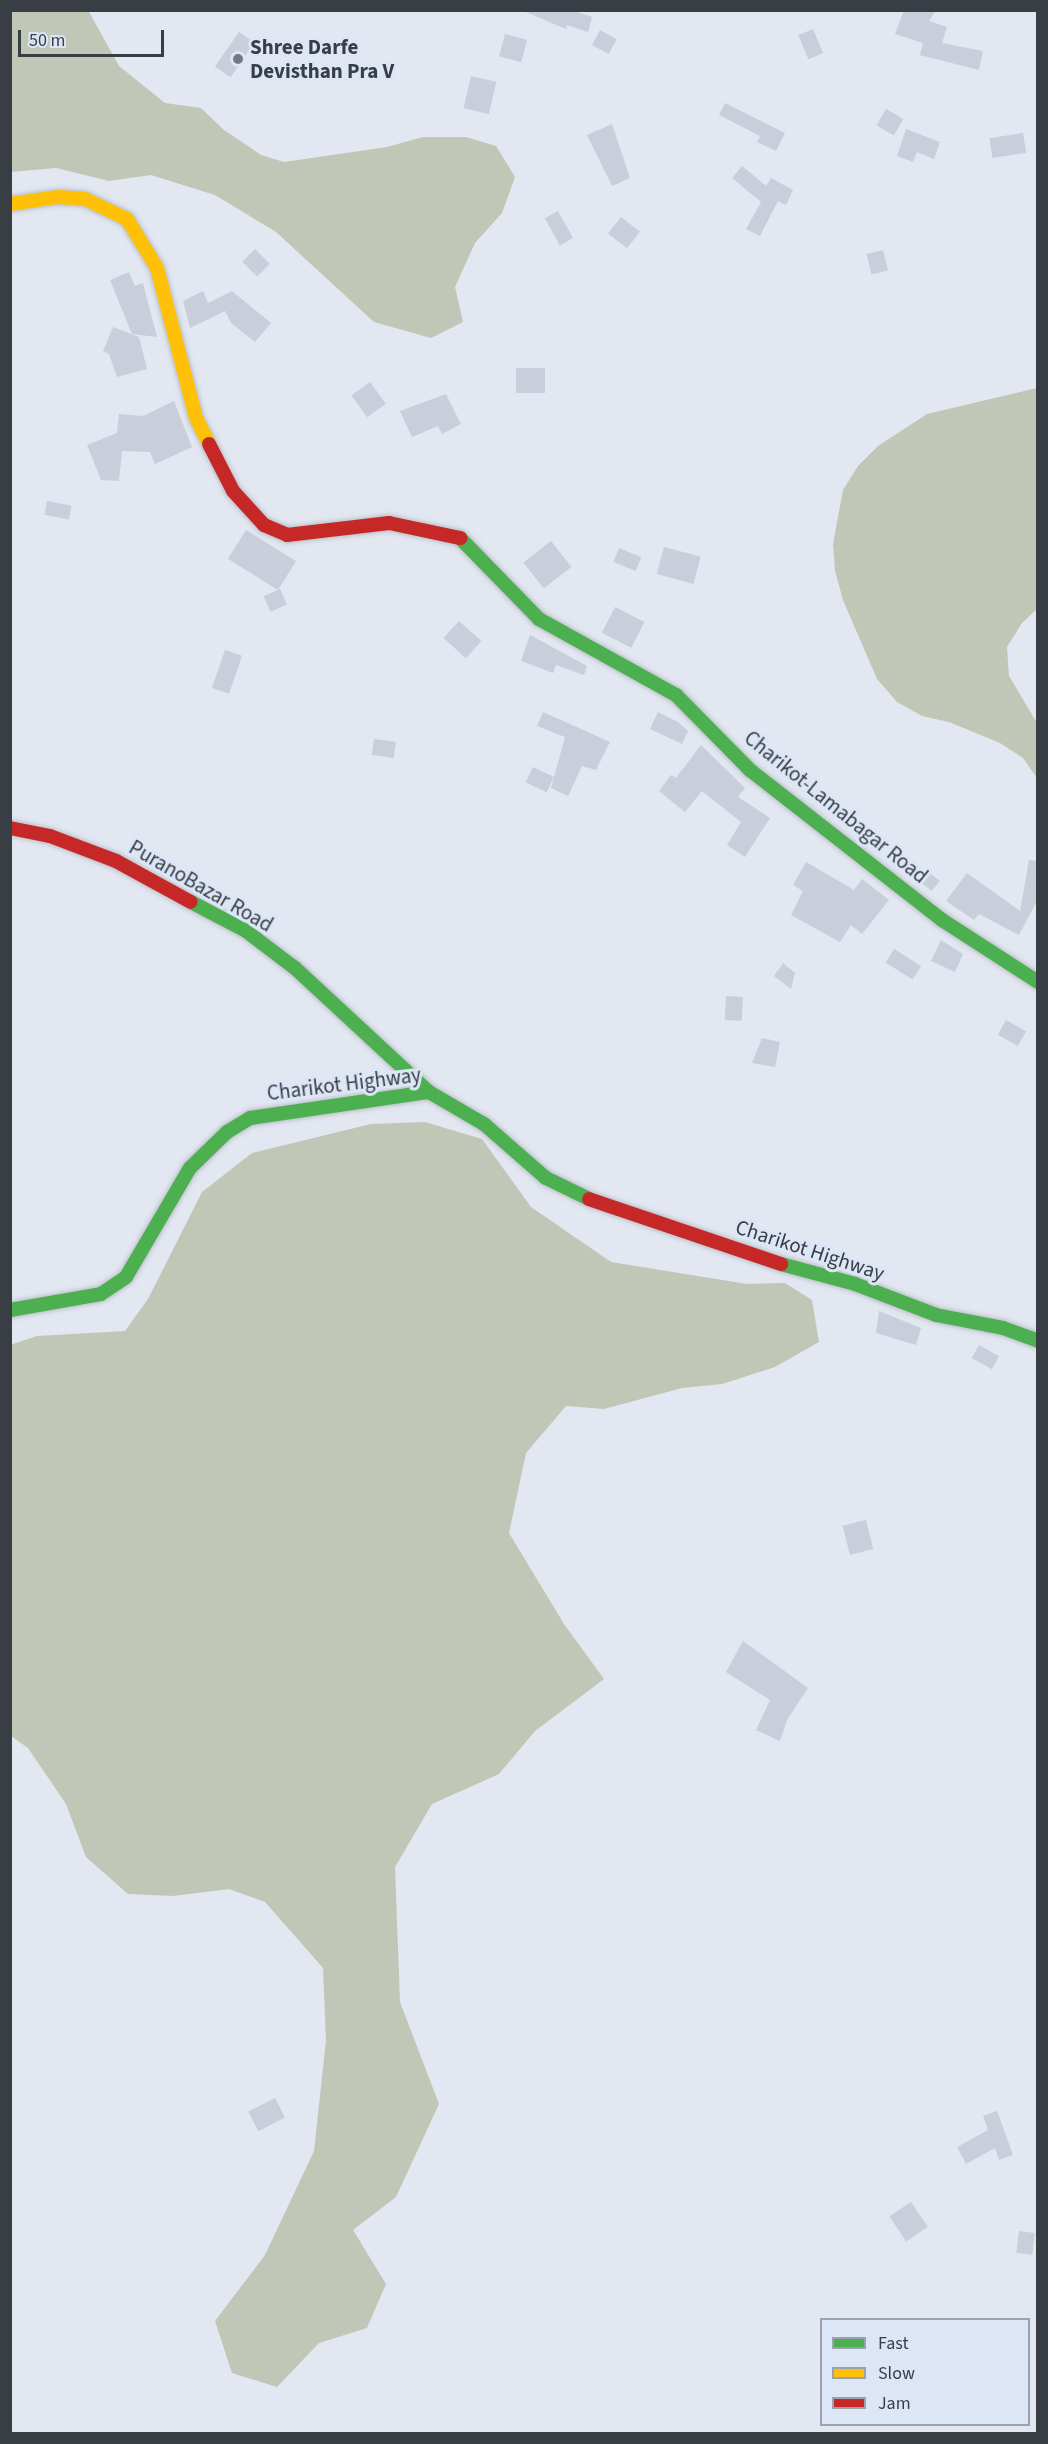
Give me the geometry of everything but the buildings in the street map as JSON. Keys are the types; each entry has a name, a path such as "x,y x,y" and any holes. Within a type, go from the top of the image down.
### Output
{"main road":[{"name":"Charikot-Lamabagar Road","path":"10,204 58,197 85,199 112,209 127,219 158,268 196,418 233,491 264,525 287,536 389,523 450,533 465,540 539,619 676,695 750,770 942,920 1038,982"},
{"name":"PuranoBazar Road","path":"10,828 50,836 116,861 246,931 295,969 429,1092"},
{"name":"Charikot Highway","path":"10,1310 101,1294 126,1277 190,1168 227,1132 250,1118 429,1092 484,1124 546,1178 576,1194 763,1260 855,1284 936,1316 1004,1328 1038,1341"}],"green space":[{"path":"88,10 119,66 165,103 201,108 224,130 261,155 284,162 387,147 423,137 466,137 496,146 515,177 502,213 475,243 455,287 463,322 431,338 374,322 276,232 215,195 151,175 109,181 56,168 11,172 11,11"},
{"path":"1037,388 1037,609 1022,623 1007,647 1009,676 1037,723 1037,778 1023,758 1000,743 949,722 922,716 897,702 877,679 843,600 835,571 833,544 843,490 858,466 878,446 927,414"},
{"path":"425,1122 482,1139 531,1207 611,1262 747,1284 785,1283 812,1300 819,1342 775,1367 722,1384 682,1388 604,1409 566,1406 526,1453 509,1533 564,1624 604,1679 535,1731 499,1774 432,1804 395,1867 400,2002 439,2104 396,2197 353,2230 386,2284 367,2328 319,2343 277,2387 232,2373 215,2321 265,2255 314,2151 326,2040 323,1968 265,1902 229,1889 173,1896 128,1894 86,1857 66,1804 28,1748 11,1736 10,1345 37,1336 125,1331 148,1299 202,1192 252,1153 371,1124"}],"traffic: fast":[{"path":"460,538 539,619 676,695 750,770 942,920 1038,982"},
{"path":"191,902 246,931 295,968 429,1092"},
{"path":"10,1310 101,1294 126,1277 190,1168 227,1132 250,1118 429,1092 484,1124 546,1178 589,1199"},
{"path":"781,1264 855,1284 936,1315 1003,1328 1038,1341"}],"traffic: slow":[{"path":"10,204 58,197 85,199 127,219 157,268 196,418 209,444"}],"traffic: jam":[{"path":"209,444 233,491 264,525 287,535 389,523 460,538"},
{"path":"10,828 50,836 116,861 191,902"},
{"path":"589,1199 781,1264"}],"place":[{"name":"Shree Darfe Devisthan Pra V","path":"238,59"}]}
